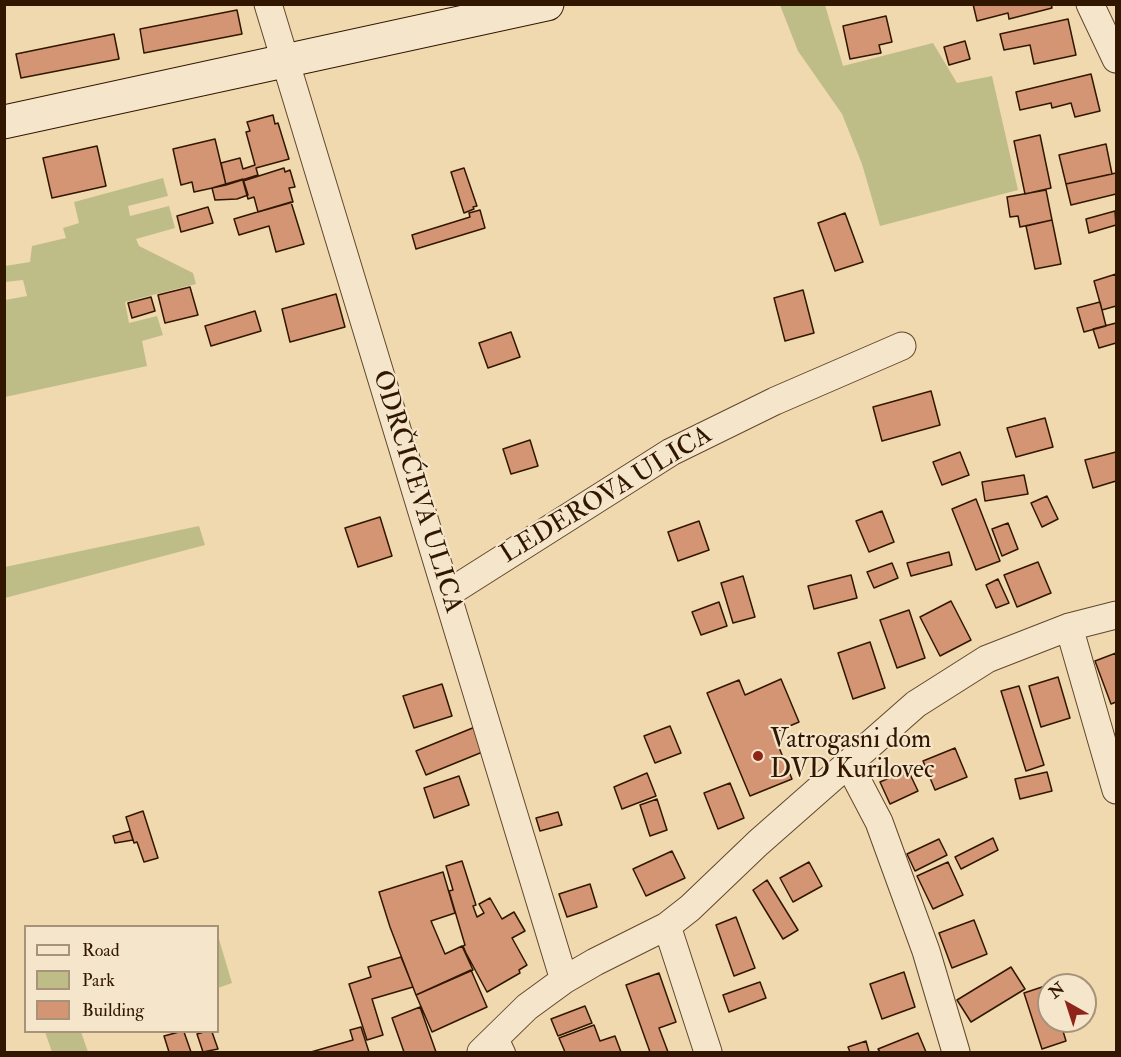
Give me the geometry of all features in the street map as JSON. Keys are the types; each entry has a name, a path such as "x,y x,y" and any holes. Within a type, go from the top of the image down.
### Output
{"main road":[{"path":"4,122 547,4"}],"street":[{"name":"ODRČIĆEVA ULICA","path":"268,4 564,980"},
{"path":"1090,4 1116,59"},
{"name":"LEDEROVA ULICA","path":"447,594 671,452 776,401 902,346"},
{"path":"481,1053 504,1043 527,1007 564,980 667,926 690,908 758,843 916,704 987,659 1069,627 1116,615"},
{"path":"1069,627 1116,790"},
{"path":"848,763 879,822 926,951 956,1053"},
{"path":"667,926 708,1053"}],"green space":[{"path":"780,5 825,5 843,66 933,43 957,83 992,76 1018,190 880,226 862,164 842,114 798,51"},
{"path":"163,178 168,196 128,206 130,216 169,206 175,228 136,239 139,246 193,273 196,284 125,302 129,323 157,316 163,335 142,341 147,366 5,397 5,300 27,296 23,280 5,282 5,266 30,262 32,246 66,238 63,228 79,223 74,202"},
{"path":"199,526 205,545 5,598 5,567"},
{"path":"219,939 232,983 219,988"},
{"path":"45,1033 81,1033 88,1052 52,1052"}],"building":[{"path":"973,4 1051,4 1052,8 1009,19 1008,13 977,21"},
{"path":"237,10 242,34 144,53 140,29"},
{"path":"886,16 892,42 879,45 881,53 850,59 843,26"},
{"path":"1068,19 1076,55 1034,64 1030,45 1004,50 1000,34"},
{"path":"114,34 119,59 21,78 16,54"},
{"path":"965,41 970,59 949,65 944,47"},
{"path":"1091,74 1100,111 1075,117 1071,103 1052,108 1051,103 1020,110 1016,92"},
{"path":"273,115 275,124 278,123 289,159 256,168 258,175 226,185 221,163 240,158 243,169 255,165 246,132 250,131 247,122"},
{"path":"1040,135 1051,188 1025,194 1014,141"},
{"path":"215,139 226,185 194,192 192,182 181,185 173,149"},
{"path":"1106,144 1112,174 1066,184 1059,155"},
{"path":"97,146 106,186 52,198 43,158"},
{"path":"284,168 285,172 290,170 295,187 289,188 293,202 258,212 254,197 248,199 243,181"},
{"path":"464,168 477,206 464,213 451,172"},
{"path":"1116,173 1116,194 1071,205 1066,184"},
{"path":"243,179 248,195 237,199 215,200 212,188"},
{"path":"1046,190 1052,220 1020,227 1018,216 1010,217 1007,197"},
{"path":"291,202 304,244 276,252 269,226 239,235 234,219"},
{"path":"208,207 213,223 181,232 177,216"},
{"path":"480,210 485,228 416,249 412,235 470,217 469,213"},
{"path":"1115,211 1116,225 1089,233 1086,219"},
{"path":"845,213 863,262 835,271 818,223"},
{"path":"1052,220 1061,264 1035,269 1026,226"},
{"path":"1116,274 1116,306 1102,310 1094,281"},
{"path":"190,287 198,315 165,323 158,295"},
{"path":"803,290 814,333 785,341 774,298"},
{"path":"336,294 345,327 290,342 282,309"},
{"path":"151,297 155,311 132,318 128,303"},
{"path":"1100,302 1106,326 1084,332 1077,308"},
{"path":"255,311 261,331 211,346 205,326"},
{"path":"1116,323 1116,343 1099,348 1093,329"},
{"path":"511,332 520,357 488,368 479,343"},
{"path":"931,391 940,425 882,441 873,407"},
{"path":"1045,418 1053,447 1016,457 1007,428"},
{"path":"530,440 538,466 511,474 503,449"},
{"path":"960,452 969,475 942,485 933,462"},
{"path":"1116,452 1116,481 1093,488 1085,460"},
{"path":"1024,475 1028,494 985,501 982,482"},
{"path":"1047,496 1058,519 1042,527 1031,503"},
{"path":"976,499 1000,561 976,570 952,509"},
{"path":"882,511 894,542 869,552 856,521"},
{"path":"380,517 392,556 358,567 345,528"},
{"path":"699,521 709,550 678,561 668,532"},
{"path":"1008,523 1018,549 1002,556 992,529"},
{"path":"949,552 952,565 911,576 907,563"},
{"path":"1038,562 1051,593 1017,607 1004,575"},
{"path":"892,563 898,578 874,588 867,572"},
{"path":"851,575 857,598 814,609 808,586"},
{"path":"743,576 755,617 733,623 721,583"},
{"path":"998,579 1009,603 996,608 986,585"},
{"path":"951,601 971,640 940,656 920,617"},
{"path":"719,602 727,626 701,635 692,612"},
{"path":"909,610 925,658 897,668 880,620"},
{"path":"870,642 885,688 853,699 838,653"},
{"path":"1116,653 1116,702 1111,704 1095,661"},
{"path":"1058,677 1070,718 1041,727 1029,686"},
{"name":"Vatrogasni dom DVD Kurilovec","path":"781,679 799,722 773,733 792,779 750,796 707,693 739,680 745,695"},
{"path":"442,684 452,716 414,728 403,696"},
{"path":"1019,686 1044,765 1026,771 1001,691"},
{"path":"670,726 681,753 655,763 644,736"},
{"path":"475,727 485,751 426,775 416,751"},
{"path":"955,748 967,777 935,790 923,761"},
{"path":"908,770 918,791 890,804 880,782"},
{"path":"1047,772 1052,791 1020,799 1015,779"},
{"path":"647,773 656,796 622,809 614,787"},
{"path":"459,776 469,805 434,818 424,788"},
{"path":"730,783 744,818 718,829 704,793"},
{"path":"657,799 667,830 650,836 640,805"},
{"path":"143,811 158,858 144,862 137,842 134,843 126,817"},
{"path":"558,812 562,825 540,831 536,818"},
{"path":"130,831 133,840 115,843 113,836"},
{"path":"993,838 998,850 961,869 955,857"},
{"path":"939,839 947,855 915,871 907,854"},
{"path":"672,851 685,878 646,896 633,869"},
{"path":"462,861 476,905 473,906 477,917 484,913 479,904 490,898 502,919 514,912 525,931 512,938 527,965 519,970 520,973 487,992 463,946 465,945 449,891 453,890 446,866"},
{"path":"809,862 822,886 793,902 780,878"},
{"path":"948,862 963,895 933,909 917,876"},
{"path":"443,872 455,913 431,921 445,954 462,946 473,970 416,995 379,892"},
{"path":"767,880 798,930 783,939 753,890"},
{"path":"590,884 597,907 567,917 559,894"},
{"path":"736,917 755,968 734,976 716,925"},
{"path":"974,920 987,954 952,968 939,933"},
{"path":"401,957 413,987 372,999 383,1035 367,1040 349,984 371,977 368,967"},
{"path":"1011,967 1025,989 971,1022 957,1000"},
{"path":"471,970 487,1007 432,1032 416,995"},
{"path":"904,972 915,1007 882,1019 870,984"},
{"path":"659,973 676,1022 659,1028 668,1052 650,1052 626,985"},
{"path":"760,982 766,998 729,1012 723,995"},
{"path":"1037,989 1037,1033 1064,1033 1066,1041 1042,1049 1024,993"},
{"path":"585,1006 592,1023 558,1036 551,1019"},
{"path":"420,1007 436,1052 404,1052 392,1018"},
{"path":"594,1025 600,1041 615,1036 621,1052 565,1052 559,1038"},
{"path":"361,1027 369,1052 311,1052 353,1040 350,1030"},
{"path":"184,1033 191,1052 169,1052 164,1036"},
{"path":"212,1033 218,1049 203,1052 197,1034"},
{"path":"918,1033 926,1052 880,1052 878,1049"},
{"path":"866,1041 869,1052 850,1052 848,1047"}],"place":[{"name":"Vatrogasni dom DVD Kurilovec","path":"758,756"}]}
